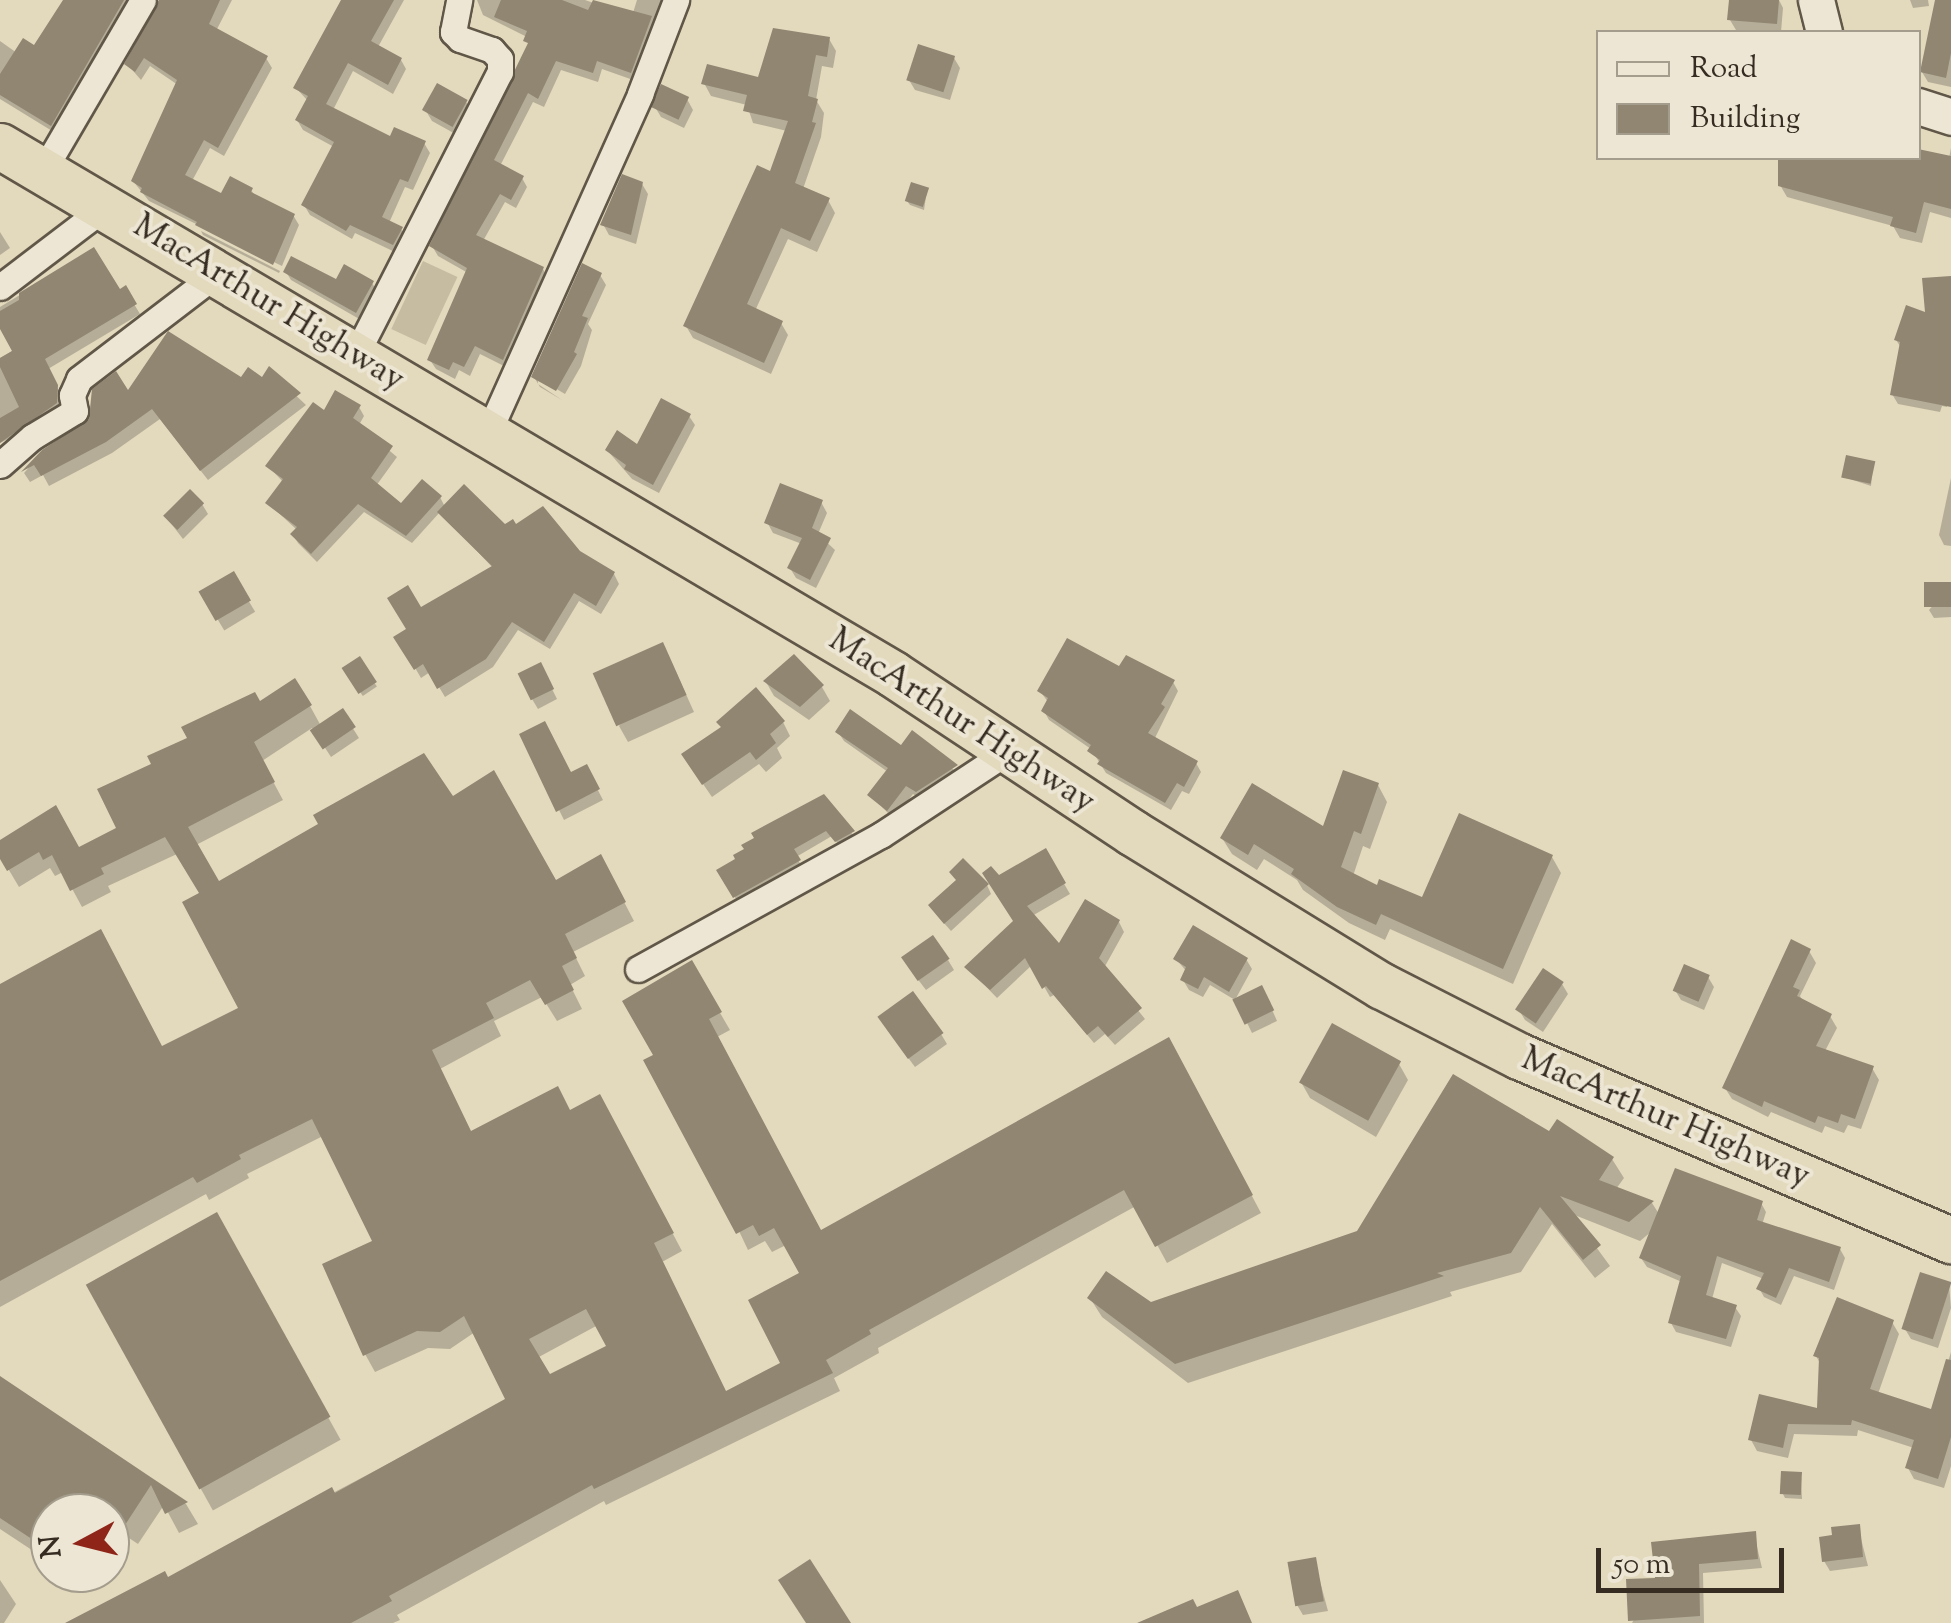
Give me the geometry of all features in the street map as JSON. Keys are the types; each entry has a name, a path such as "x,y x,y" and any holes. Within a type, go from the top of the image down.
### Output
{"highway":[{"name":"MacArthur Highway","path":"0,146 893,674 1246,904 1448,1022 1680,1128 1951,1240"}],"street":[{"path":"43,171 143,0"},
{"path":"355,356 500,72 500,59 492,50 460,39 453,32 459,0"},
{"path":"488,432 640,94 676,0"},
{"path":"1816,0 1824,30"},
{"path":"1921,107 1951,117"},
{"path":"0,288 104,207"},
{"path":"0,466 32,437 75,411 72,395 79,380 215,275"},
{"path":"638,969 881,835 1010,750"}],"shaded area":[{"path":"423,261 457,277 426,345 391,329"}],"building":[{"path":"63,0 124,0 51,126 0,95 0,74 23,38 34,45"},
{"path":"159,0 220,0 209,24 268,56 218,148 204,140 185,175 221,193 230,176 253,188 251,192 295,214 273,265 195,225 197,222 140,192 142,188 131,181 177,80 144,58 135,72 124,64"},
{"path":"341,0 394,0 371,41 402,58 388,85 348,63 326,104 390,136 394,127 426,141 408,182 400,179 382,217 403,227 393,245 350,225 346,231 301,205 334,142 295,120 308,96 293,88"},
{"path":"501,0 562,0 588,10 593,0 652,16 631,73 597,61 593,73 556,61 538,99 528,93 494,160 524,176 511,200 500,194 476,235 544,267 503,360 475,346 464,367 453,362 449,370 427,360 467,268 429,246 528,43 523,41 527,31 494,17"},
{"path":"1729,0 1779,0 1777,24 1727,20"},
{"path":"1935,0 1951,0 1951,53 1946,78 1921,72"},
{"path":"773,28 830,37 827,57 816,55 808,96 818,99 812,122 816,123 795,183 830,198 810,241 781,228 747,304 783,321 764,363 683,326 757,165 770,171 788,121 743,111 747,95 701,84 707,64 758,77"},
{"path":"918,44 955,56 943,92 906,80"},
{"path":"437,83 468,100 453,127 422,110"},
{"path":"661,84 689,97 679,120 650,107"},
{"path":"1921,150 1951,156 1951,209 1924,202 1916,233 1890,226 1893,217 1778,186 1778,160 1921,160"},
{"path":"622,174 643,182 631,235 600,225"},
{"path":"911,182 929,188 923,207 905,201"},
{"path":"94,247 120,289 126,285 137,304 45,359 58,385 57,403 0,443 0,418 19,407 0,367 0,358 12,351 0,329 0,311 19,300 19,293"},
{"path":"291,256 336,279 344,264 374,281 356,313 283,272"},
{"path":"582,263 602,273 582,316 588,318 574,352 577,354 556,391 531,377"},
{"path":"1951,276 1951,407 1890,395 1900,342 1894,340 1906,305 1925,312 1922,278"},
{"path":"168,331 241,377 248,367 262,377 269,366 301,393 200,471 152,409 106,442 41,476 34,465 21,472 42,450 89,419 92,389 116,371 128,390"},
{"path":"335,390 361,405 353,418 393,446 371,478 401,503 422,479 442,496 406,536 358,504 311,554 290,534 297,527 265,503 283,479 265,466 313,402 324,410"},
{"path":"661,398 691,414 653,485 624,469 626,465 605,450 617,430 637,444"},
{"path":"1846,455 1875,461 1871,484 1841,477"},
{"path":"780,483 823,500 812,528 831,538 810,580 787,568 802,538 764,523"},
{"path":"464,484 505,524 513,519 516,524 543,506 580,551 615,572 596,606 574,593 544,642 512,622 486,659 437,689 423,664 414,670 393,637 406,629 387,598 408,585 421,607 492,566 437,512"},
{"path":"190,489 204,503 177,530 163,516"},
{"path":"234,571 251,600 215,621 198,592"},
{"path":"1924,582 1951,582 1951,607 1924,607"},
{"path":"1067,638 1119,666 1126,655 1175,680 1161,704 1165,707 1148,733 1198,761 1184,787 1177,783 1165,803 1097,764 1100,760 1087,751 1091,745 1041,711 1048,698 1037,691"},
{"path":"663,642 687,695 616,726 593,673"},
{"path":"794,654 824,685 800,707 763,681"},
{"path":"360,656 377,682 358,694 342,668"},
{"path":"541,662 554,689 531,700 518,673"},
{"path":"295,678 312,705 254,742 275,782 188,827 219,881 318,824 313,815 424,753 453,796 494,770 556,880 601,854 626,902 565,934 577,958 562,966 574,990 545,1005 530,980 486,1003 494,1018 432,1050 471,1131 558,1086 570,1110 600,1094 674,1233 654,1243 726,1391 780,1363 748,1300 799,1273 774,1228 759,1236 753,1225 736,1234 643,1060 653,1055 622,1001 692,960 722,1012 709,1019 821,1230 1169,1037 1253,1195 1155,1247 1124,1190 869,1330 871,1334 826,1360 833,1373 594,1489 592,1485 389,1596 392,1601 351,1623 65,1623 123,1593 130,1593 130,1589 165,1571 168,1577 332,1487 335,1493 505,1399 464,1316 440,1332 417,1331 363,1356 322,1264 372,1241 312,1119 239,1155 241,1159 197,1183 193,1177 0,1281 0,984 101,929 162,1046 238,1008 182,902 199,893 165,837 101,868 104,874 70,891 52,855 43,860 39,852 7,871 0,859 0,840 56,805 79,847 116,828 97,789 151,764 147,756 187,738 181,727 255,692 260,701","holes":["586,1309 606,1346 550,1374 529,1339"]},
{"path":"756,687 785,721 770,734 776,743 756,760 750,752 702,785 681,754 721,727 716,722"},
{"path":"343,708 356,727 323,749 310,730"},
{"path":"850,709 901,745 912,730 958,765 916,792 906,786 887,811 867,795 888,768 835,732"},
{"path":"545,721 571,772 587,764 600,789 556,812 519,734"},
{"path":"1343,770 1379,783 1361,834 1354,831 1341,867 1377,885 1379,879 1422,897 1459,813 1553,855 1503,969 1381,914 1376,925 1337,907 1291,874 1294,869 1254,844 1248,855 1220,838 1252,783 1323,826"},
{"path":"824,794 855,831 835,842 826,831 794,849 801,860 733,898 716,870 735,859 733,855 744,849 741,845 754,838 751,833"},
{"path":"1046,848 1066,883 1027,906 1059,943 1085,899 1120,920 1099,958 1142,1008 1108,1037 1098,1026 1087,1035 1046,986 1042,989 1025,958 990,990 964,967 1013,921 982,873 991,866 999,875"},
{"path":"963,858 989,884 944,924 928,905 956,880 949,872"},
{"path":"1193,925 1248,958 1229,992 1204,977 1198,989 1180,980 1186,967 1173,959"},
{"path":"933,935 950,959 918,981 901,957"},
{"path":"1791,939 1811,949 1793,987 1800,990 1797,996 1832,1014 1816,1046 1874,1066 1855,1119 1841,1114 1838,1123 1818,1116 1815,1123 1764,1101 1762,1107 1722,1088"},
{"path":"1684,964 1710,975 1698,1002 1673,991"},
{"path":"1543,968 1564,982 1536,1023 1515,1009"},
{"path":"1262,985 1274,1010 1245,1025 1232,999"},
{"path":"913,991 944,1033 908,1059 877,1017"},
{"path":"1332,1023 1401,1061 1368,1121 1299,1082"},
{"path":"1453,1074 1549,1131 1557,1119 1614,1157 1599,1180 1654,1201 1629,1222 1560,1196 1601,1245 1583,1260 1540,1207 1511,1253 1437,1273 1444,1276 1175,1364 1087,1298 1106,1271 1151,1302 1357,1231"},
{"path":"1675,1168 1763,1201 1757,1220 1841,1247 1829,1282 1789,1268 1776,1298 1756,1289 1764,1273 1717,1256 1706,1295 1737,1305 1726,1339 1668,1323 1681,1276 1639,1258"},
{"path":"217,1212 330,1417 199,1489 86,1285"},
{"path":"1920,1272 1951,1282 1933,1339 1901,1329"},
{"path":"1837,1297 1894,1320 1870,1389 1931,1409 1946,1359 1951,1360 1951,1437 1938,1479 1905,1468 1914,1440 1852,1420 1851,1425 1788,1424 1783,1448 1748,1440 1759,1394 1817,1408 1819,1358 1813,1356"},
{"path":"0,1376 188,1502 165,1514 151,1485 130,1517 130,1493 30,1493 30,1538 0,1518"},
{"path":"1781,1471 1802,1472 1801,1495 1780,1494"},
{"path":"1860,1524 1863,1557 1822,1562 1819,1537 1832,1535 1831,1527"},
{"path":"1756,1531 1758,1559 1699,1564 1700,1616 1628,1621 1626,1579 1655,1578 1651,1542"},
{"path":"1316,1557 1324,1601 1295,1606 1287,1562"},
{"path":"810,1559 851,1623 806,1623 778,1580"},
{"path":"1238,1590 1252,1623 1137,1623 1193,1599 1197,1607"}]}
